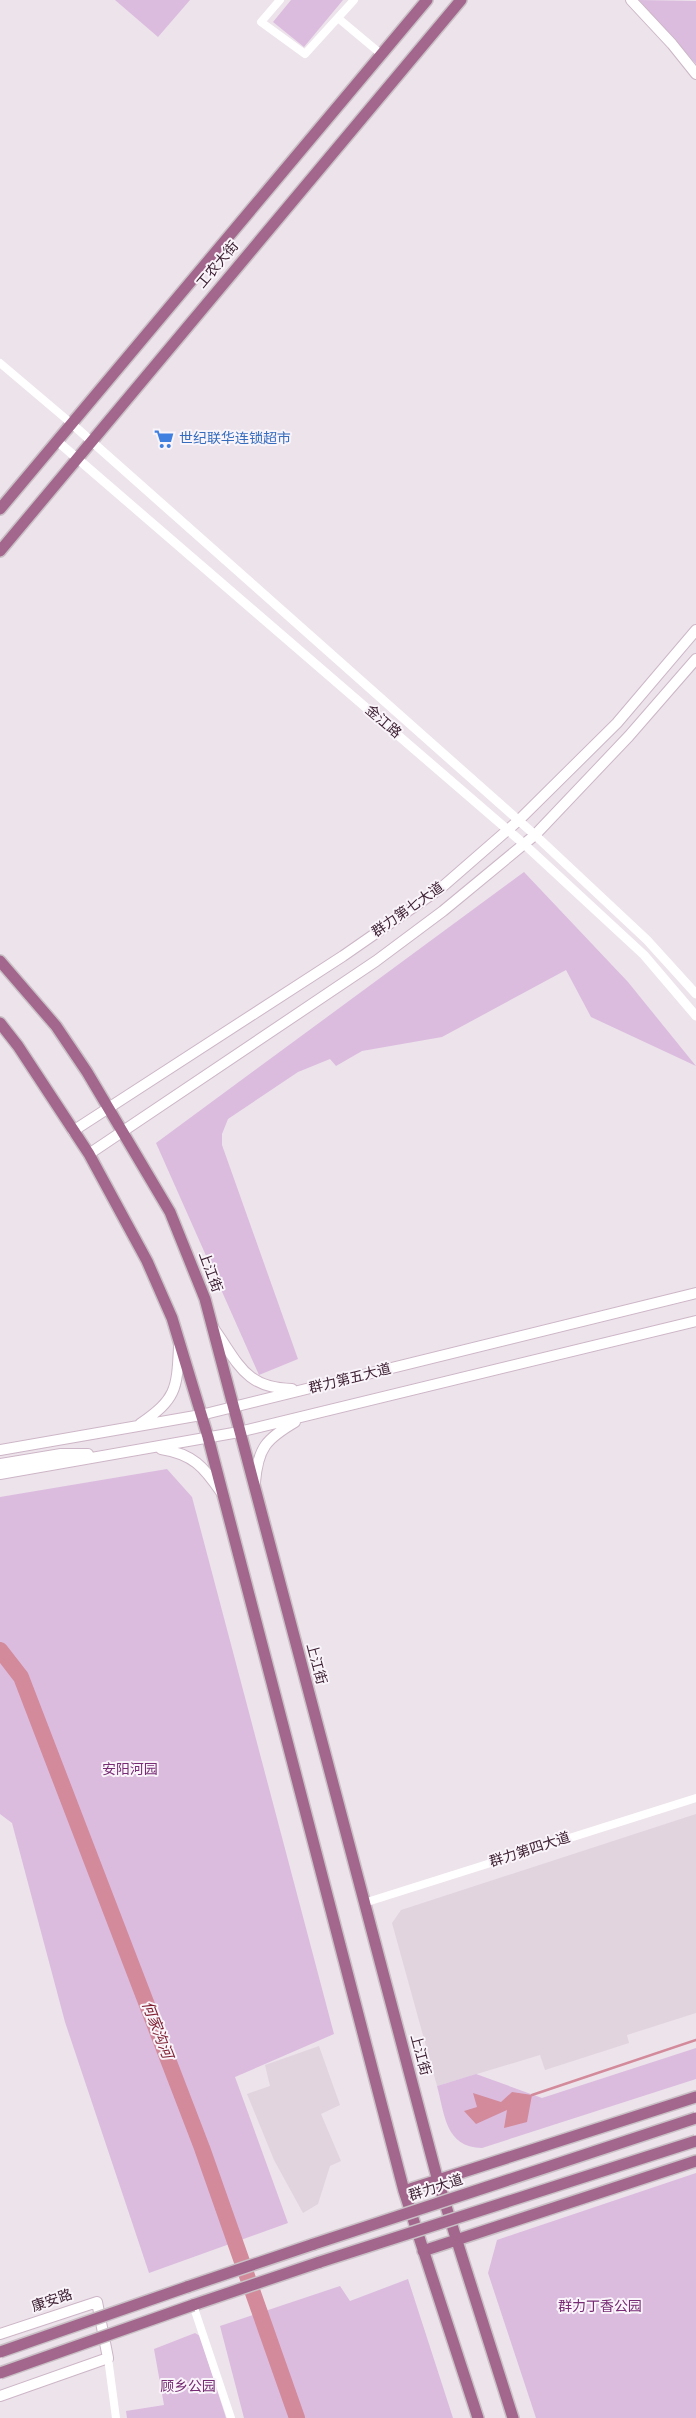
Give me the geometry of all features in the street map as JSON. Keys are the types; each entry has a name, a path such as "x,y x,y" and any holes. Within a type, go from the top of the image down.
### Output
{"main road":[{"name":"工农大街","path":"0,509 426,0"},
{"name":"工农大街","path":"0,551 461,0"},
{"path":"631,0 672,44 696,74"},
{"name":"群力第七大道","path":"73,1131 334,961 440,888 519,820 617,723 696,630"},
{"name":"群力第七大道","path":"88,1154 376,961 443,912 535,835 629,736 696,658"},
{"name":"上江街","path":"0,960 56,1026 109,1109 170,1212 192,1263 213,1328 238,1432 438,2181 513,2418"},
{"path":"0,1023 18,1046 88,1154 147,1262 172,1318 208,1438 404,2191 478,2418"},
{"name":"群力第五大道","path":"0,1450 233,1408 696,1293"},
{"name":"群力第五大道","path":"0,1474 238,1432 696,1321"},
{"path":"213,1328 248,1377 260,1384 275,1389 306,1390"},
{"path":"136,1426 158,1412 172,1397 178,1374 180,1344"},
{"path":"254,1491 256,1464 261,1449 280,1431 307,1416"},
{"path":"153,1447 172,1450 191,1457 207,1471 223,1495"},
{"path":"0,1464 61,1454 117,1454"},
{"path":"404,2191 696,2097"},
{"name":"群力大道","path":"0,2352 271,2258 696,2118"},
{"path":"0,2373 320,2262 696,2141"},
{"path":"423,2250 696,2161"},
{"name":"康安路","path":"0,2334 97,2302 108,2358"},
{"path":"0,2396 108,2358"}],"street":[{"path":"280,0 261,22 305,54 354,0"},
{"path":"338,18 381,54"},
{"path":"0,363 72,424"},
{"name":"金江路","path":"72,424 519,820 647,940 696,994"},
{"name":"金江路","path":"57,441 524,844 644,955 696,1016"},
{"name":"群力第四大道","path":"364,1903 696,1798"},
{"path":"192,2305 231,2418"},
{"path":"108,2358 116,2418"}],"shaded area":[{"path":"696,1814 696,2013 627,2035 629,2043 545,2070 540,2055 437,2086 392,1923 401,1910"},
{"path":"319,2046 340,2105 321,2114 341,2161 330,2166 318,2204 303,2213 274,2160 247,2094 270,2086 265,2065"},
{"path":"512,2092 532,2095 527,2122 504,2128 507,2110 476,2124 464,2111 477,2107 473,2093 501,2102"}],"green space":[{"path":"115,0 190,0 158,37"},
{"path":"291,0 343,0 304,47 273,22"},
{"path":"639,0 696,1 696,64"},
{"path":"524,872 628,982 696,1066 591,1017 566,970 442,1037 362,1051 336,1066 330,1059 298,1072 228,1119 222,1134 222,1145 298,1359 259,1375 156,1143"},
{"name":"安阳河园","path":"167,1469 192,1497 334,2034 235,2077 288,2223 149,2273 65,2022 12,1823 0,1814 0,1497"},
{"path":"696,2048 696,2079 482,2148 460,2142 454,2136 445,2118 437,2086 476,2074 542,2098"},
{"name":"群力丁香公园","path":"696,2173 696,2418 536,2418 488,2273 497,2240"},
{"path":"408,2279 453,2418 244,2418 220,2326 340,2286 350,2301"},
{"name":"顾乡公园","path":"195,2333 200,2336 226,2418 127,2418 126,2411 164,2405 154,2349"}],"waterway":[{"name":"何家沟河","path":"0,1650 21,1677 202,2148 297,2418"},
{"path":"532,2095 696,2040"}],"place":[{"name":"世纪联华连锁超市","path":"164,439"}]}
